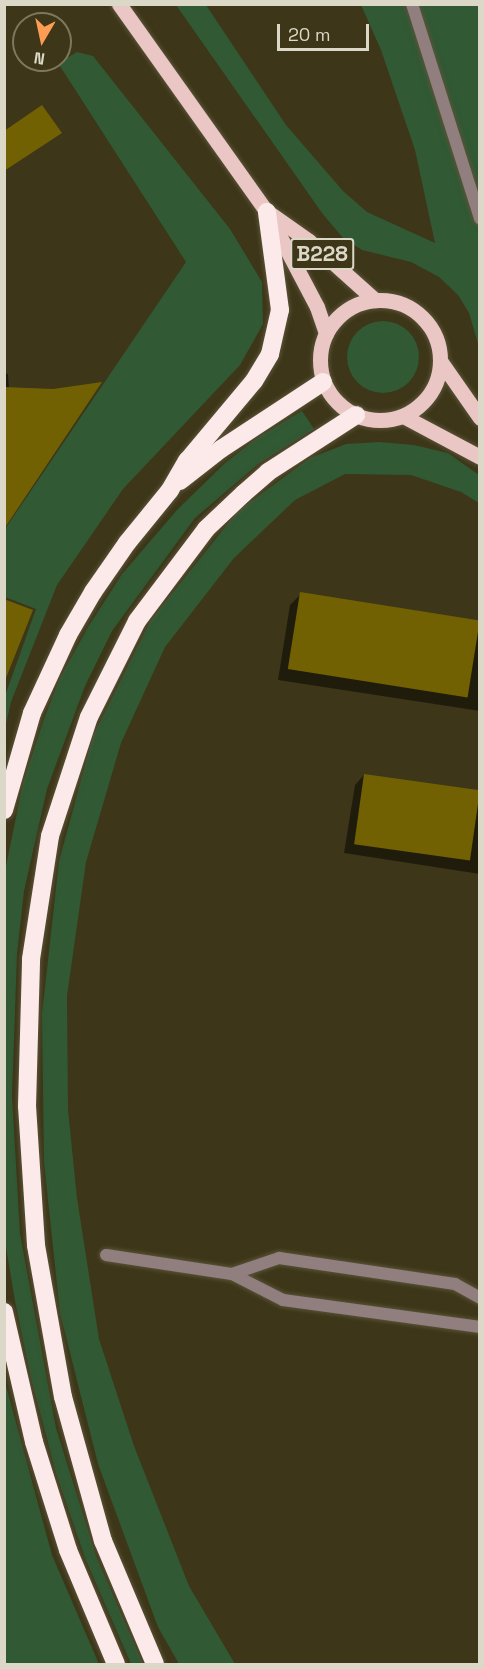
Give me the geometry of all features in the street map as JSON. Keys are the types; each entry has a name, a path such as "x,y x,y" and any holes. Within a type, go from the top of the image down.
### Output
{"highway":[{"path":"4,810 32,712 68,634 93,592 170,490 187,461 254,381 270,354 280,310 267,212"},
{"path":"170,490 221,449 323,382"},
{"path":"155,1665 104,1541 91,1497 63,1397 36,1245 27,1106 31,959 50,836 89,717 137,621 206,530 243,494 268,472 356,415"},
{"path":"4,1312 34,1442 64,1539 116,1665"}],"main road":[{"name":"B228","path":"119,4 267,212 317,308 326,333"},
{"name":"B228","path":"267,212 309,241 375,300"},
{"path":"375,300 395,301 414,310 428,324 438,342 441,362 438,379 430,395 418,407 403,416 372,420 342,408 323,382 320,348 326,333 346,310 375,300"},
{"path":"441,362 480,418"},
{"path":"403,416 480,457"}],"lane":[{"path":"412,4 480,219"},
{"path":"106,1255 232,1274 283,1300 480,1327"},
{"path":"232,1274 279,1258 455,1284 480,1298"}],"green space":[{"path":"176,5 206,5 286,125 343,191 367,212 435,243 415,150 381,50 361,5 479,5 479,347 469,313 458,295 439,277 411,262 362,250 343,238 322,213"},
{"path":"77,52 93,56 230,229 262,282 263,324 240,365 123,489 57,585 11,702 5,728 5,696 36,609 5,597 5,529 186,262 64,72 72,72 72,55"},
{"path":"390,321 409,331 417,343 419,357 417,371 409,383 397,391 376,393 357,383 349,371 347,350 357,331 369,323"},
{"path":"302,411 314,429 258,464 195,518 112,631 85,686 47,789 24,891 17,954 12,1096 20,1234 56,1428 96,1556 143,1664 131,1664 85,1558 56,1473 31,1378 4,1235 5,871 23,783 60,678 88,627 122,574 177,510 225,463 260,436"},
{"path":"379,442 414,445 448,453 479,475 479,503 461,492 411,475 345,474 295,500 234,558 165,647 121,743 86,862 67,996 68,1110 77,1198 99,1339 134,1446 189,1586 235,1664 179,1664 158,1627 98,1464 60,1313 44,1162 42,1014 59,861 93,736 151,620 238,511 310,458 346,444"},
{"path":"5,1382 52,1555 99,1664 5,1664"}],"building":[{"path":"42,105 62,133 4,171 4,131"},
{"path":"102,382 4,529 4,387 53,389"},
{"path":"300,592 480,620 468,698 288,669"},
{"path":"4,599 33,610 6,678 4,677"},
{"path":"364,774 480,790 470,861 354,844"}]}
